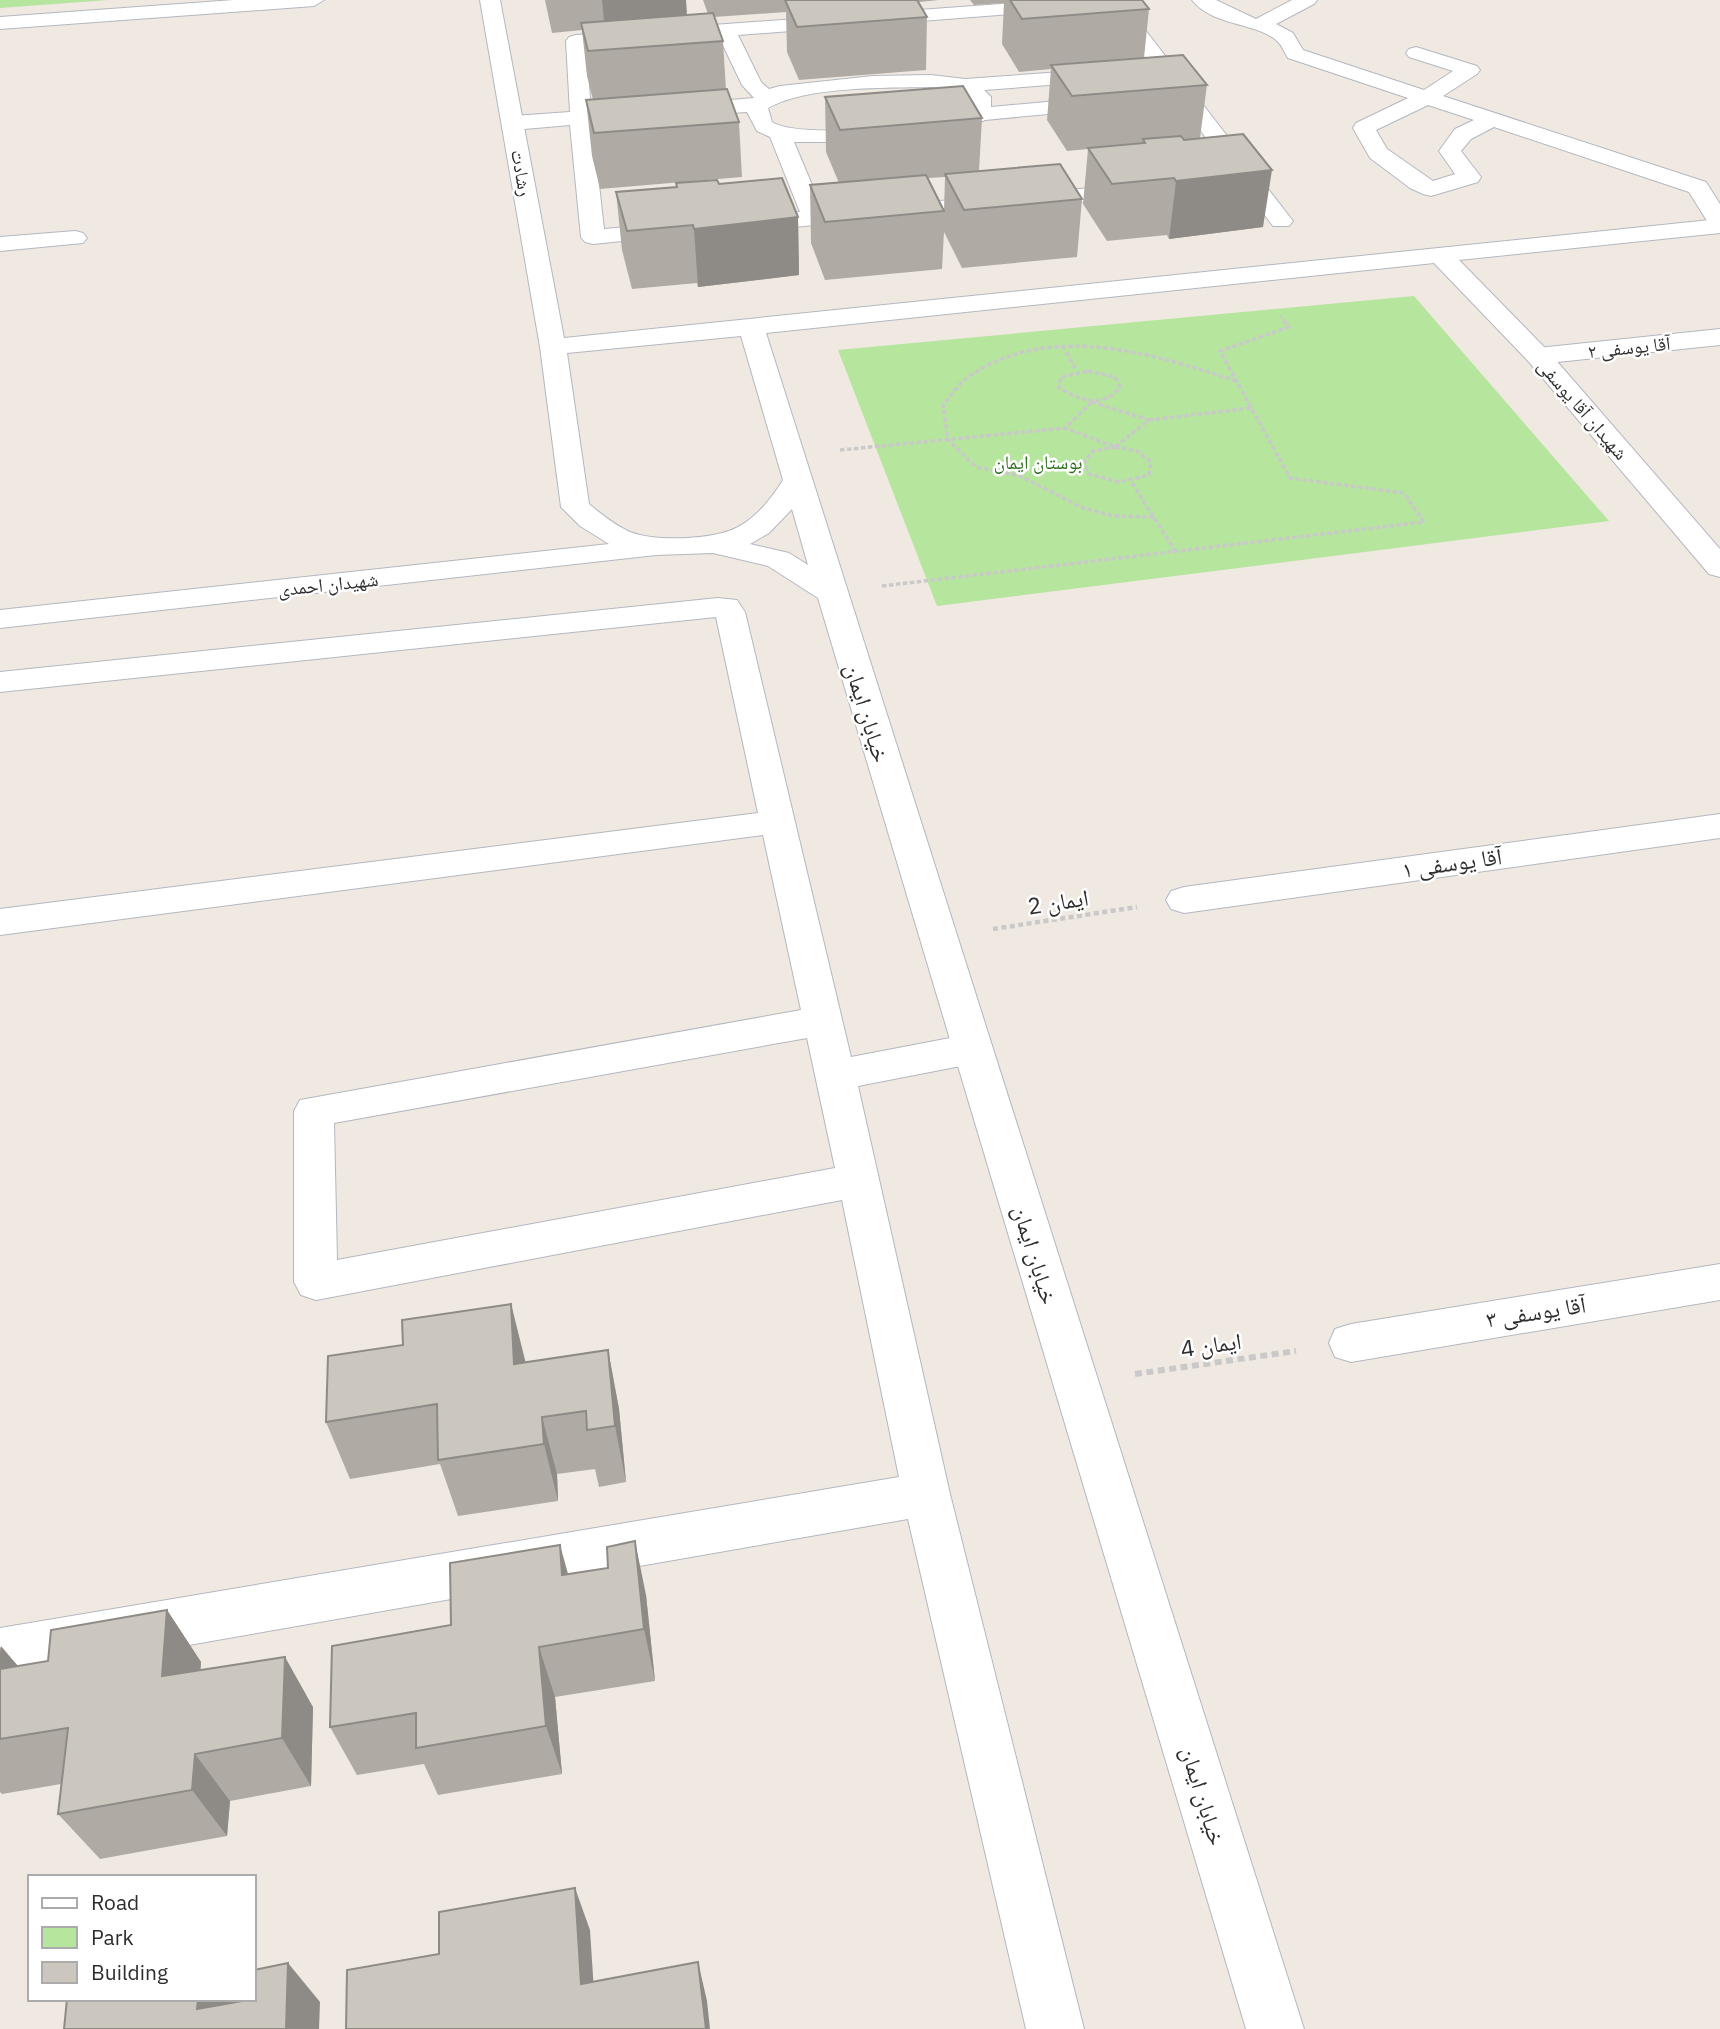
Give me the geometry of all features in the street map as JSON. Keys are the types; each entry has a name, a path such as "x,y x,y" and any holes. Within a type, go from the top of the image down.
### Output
{"street":[{"path":"0,23 313,0"},
{"name":"رشادت","path":"490,0 553,347"},
{"path":"751,327 793,467 779,510 749,534 712,544 656,548 625,541 605,531 575,507 553,347 1720,225 1698,187 1295,54 1291,41 1275,29 1237,20 1202,0"},
{"path":"1259,25 1307,0"},
{"path":"689,229 593,237 580,118 576,41 1114,2 1280,221"},
{"path":"726,30 762,101"},
{"path":"1416,53 1470,70 1427,97 1364,128 1378,153 1418,183 1431,189 1470,177 1450,151 1464,134 1493,119"},
{"path":"662,112 762,101 803,88 873,82 931,81 965,85 1167,71"},
{"path":"965,85 980,97 981,114"},
{"path":"1158,98 1186,96"},
{"path":"762,101 757,116 773,131 814,218"},
{"path":"740,130 773,131 800,136 881,133 952,126 981,114 1117,102"},
{"path":"513,123 621,115"},
{"path":"517,146 608,139"},
{"path":"1698,187 1720,176"},
{"path":"1223,184 1250,181"},
{"path":"731,225 1155,189"},
{"path":"0,244 75,238"},
{"name":"شهیدان آقا یوسفی","path":"1440,255 1538,356 1718,563"},
{"name":"آقا یوسفی ۲","path":"1538,356 1720,337"},
{"name":"خیابان ایمان","path":"793,467 1275,2029"},
{"path":"712,544 778,559 830,592"},
{"name":"شهیدان احمدی","path":"0,619 656,548"},
{"path":"0,682 726,607 730,612 859,1180 926,1494 1055,2029"},
{"path":"0,922 776,822"},
{"name":"آقا یوسفی ۱","path":"1184,900 1720,826"},
{"path":"822,1021 314,1111 316,1282 859,1180"},
{"path":"835,1075 971,1049"},
{"name":"آقا یوسفی ۳","path":"1351,1343 1720,1282"},
{"path":"0,1653 926,1494"}],"path":[{"path":"830,592 1424,522 1404,493 1290,478 1220,351 1289,327 1247,274"},
{"path":"1154,517 1113,516 1083,508 1020,476 975,467 948,440 943,405 967,377 1010,355 1063,346 1120,348 1171,359 1237,382"},
{"path":"1065,428 1093,401 1112,397 1120,387 1115,377 1097,370 1076,370 1061,377 1059,387 1072,397 1093,401 1149,420 1251,408"},
{"path":"793,467 948,440 1065,428 1115,447 1138,451 1151,462 1149,475 1132,483 1109,482 1089,474 1084,461 1094,451 1115,447 1149,420"},
{"path":"1132,483 1175,551"},
{"name":"ایمان 2","path":"937,938 1184,900"},
{"name":"ایمان 4","path":"1075,1382 1351,1343"}],"green space":[{"path":"0,0 109,0 0,8"},
{"name":"بوستان ایمان","path":"1414,296 1609,521 937,606 838,350"}],"building":[{"path":"785,0 917,0 927,17 797,27"},
{"path":"1010,0 1142,0 1149,9 1022,19"},
{"path":"713,13 723,41 588,51 581,23"},
{"path":"1183,55 1207,85 1072,96 1051,65"},
{"path":"963,86 982,118 840,130 825,97"},
{"path":"727,89 739,122 594,133 586,100"},
{"path":"1243,134 1272,170 1176,181 1174,178 1112,184 1088,148 1145,143 1143,139 1181,136 1184,140"},
{"path":"1060,164 1082,199 964,210 945,174"},
{"path":"926,175 944,211 825,222 810,185"},
{"path":"782,178 798,217 694,229 693,225 627,231 616,192 677,187 676,183 717,180 719,184"},
{"path":"511,1304 514,1364 608,1350 615,1426 587,1430 586,1411 542,1417 544,1444 438,1460 437,1404 326,1422 328,1356 403,1345 402,1320"},
{"path":"635,1541 644,1629 539,1647 546,1726 416,1748 416,1713 330,1727 332,1646 451,1625 450,1563 560,1545 562,1575 608,1568 607,1547"},
{"path":"167,1610 162,1676 285,1657 282,1738 195,1754 192,1790 58,1814 68,1728 0,1739 0,1669 48,1661 51,1630"},
{"path":"575,1888 581,1984 698,1962 706,2029 346,2029 347,1970 439,1954 439,1912"},
{"path":"288,1963 286,2029 64,2029 67,2001 198,2001 197,2009 256,2001 256,1970"}]}
